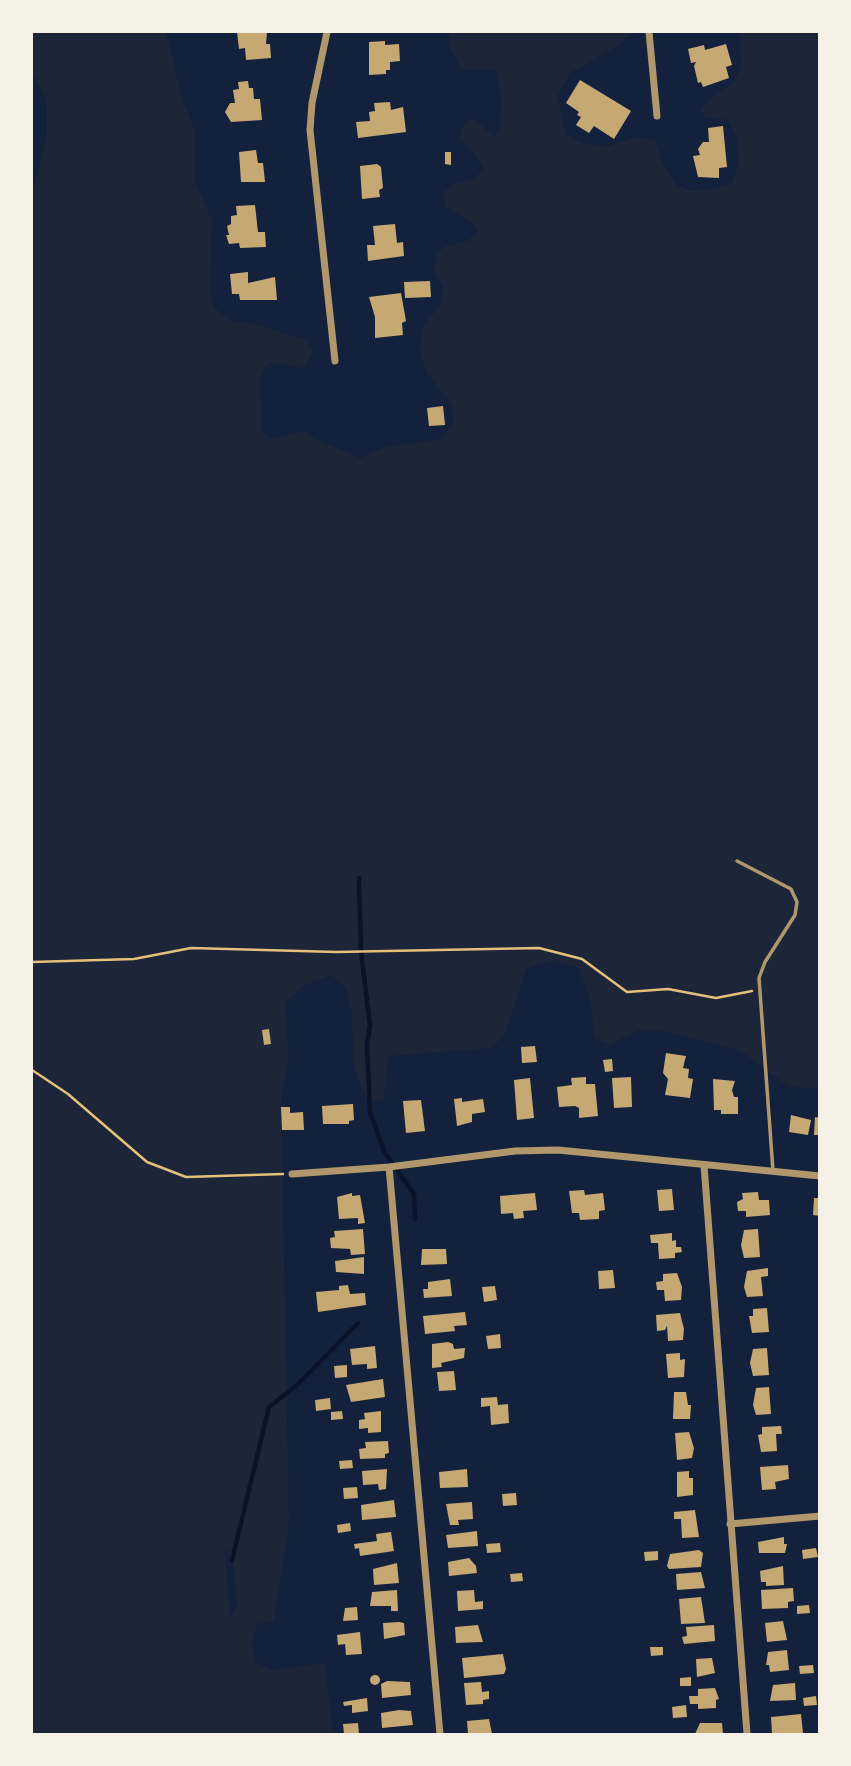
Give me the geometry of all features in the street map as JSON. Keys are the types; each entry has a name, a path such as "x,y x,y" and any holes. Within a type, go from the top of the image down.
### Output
{"street":[{"path":"327,32 312,103 310,130 335,361"},
{"path":"649,32 657,116"},
{"path":"292,1174 389,1167 515,1151 558,1150 820,1176"},
{"path":"704,1165 747,1734"},
{"path":"389,1167 440,1734"},
{"path":"730,1524 820,1516"}],"lane":[{"path":"737,861 791,890 797,902 788,930 765,962 758,990 773,1171"}],"path":[{"path":"32,962 134,959 191,948 335,952 539,948 582,959 627,992 668,989 716,998 758,990"},
{"path":"32,1070 68,1094 146,1162 186,1177 292,1174"}],"shaded area":[{"path":"32,32 166,32 183,101 195,131 195,181 212,220 209,293 214,307 232,322 257,324 307,341 314,351 304,368 269,362 260,379 262,431 270,439 305,431 313,438 360,458 386,447 442,439 453,425 452,404 427,373 419,350 423,325 440,306 443,287 434,271 436,255 444,247 467,241 478,232 473,224 445,206 443,192 459,182 474,179 483,169 477,156 459,139 464,123 473,118 494,137 500,130 501,98 497,70 461,69 450,47 450,32 631,32 619,45 570,73 557,97 566,135 581,143 608,147 636,137 655,141 663,164 676,185 692,191 716,189 732,183 739,164 737,137 728,120 704,117 701,109 711,98 734,83 741,65 739,32 819,32 819,1088 789,1087 741,1051 665,1031 638,1030 609,1045 594,1038 591,1002 579,968 553,960 526,969 504,1037 489,1048 389,1056 383,1101 366,1099 354,1067 352,1015 346,988 331,975 303,986 285,1003 289,1061 281,1095 289,1523 274,1620 257,1624 252,1641 255,1662 271,1670 325,1663 333,1734 32,1734 32,196 47,135 47,102 32,71","holes":["225,1547 234,1565 237,1606 230,1617"]}],"building":[{"path":"237,32 267,32 266,44 270,44 271,58 246,60 245,48 239,49"},
{"path":"385,41 385,45 399,44 400,61 390,62 390,70 386,70 386,74 369,75 369,42"},
{"path":"726,44 732,65 726,67 729,78 703,87 701,82 698,83 694,66 696,62 691,63 688,49 704,45 705,50"},
{"path":"580,80 631,111 614,139 594,126 589,133 576,125 581,117 577,115 579,112 566,103"},
{"path":"248,81 249,88 253,88 254,99 260,99 262,120 231,122 225,112 230,103 235,103 233,90 239,89 238,82"},
{"path":"390,102 391,110 403,107 406,132 358,138 356,122 370,121 369,112 375,111 374,103"},
{"path":"723,126 727,167 719,168 719,178 698,177 693,156 700,155 698,149 703,142 709,142 708,128"},
{"path":"256,150 258,163 263,163 265,182 241,182 239,152"},
{"path":"445,152 451,152 451,165 445,164"},
{"path":"377,164 381,167 383,188 379,190 380,197 362,199 360,166"},
{"path":"255,205 258,232 265,232 266,247 240,248 239,243 229,244 227,226 231,224 231,216 237,215 236,206"},
{"path":"395,224 397,243 403,242 404,256 368,261 367,245 375,245 373,226"},
{"path":"248,272 248,283 275,277 277,300 240,300 239,294 232,294 230,274"},
{"path":"430,281 431,297 405,298 404,282"},
{"path":"401,293 406,321 402,323 403,335 375,338 375,317 369,297"},
{"path":"443,406 445,425 429,426 427,408"},
{"path":"269,1029 271,1044 264,1045 262,1030"},
{"path":"535,1046 537,1062 522,1063 521,1047"},
{"path":"666,1053 686,1056 683,1068 689,1069 688,1078 693,1079 690,1098 665,1095 668,1079 663,1073"},
{"path":"612,1059 613,1071 605,1072 603,1060"},
{"path":"586,1077 586,1084 595,1084 598,1116 579,1118 579,1108 559,1107 557,1087 572,1085 571,1078"},
{"path":"631,1077 632,1107 614,1108 612,1078"},
{"path":"530,1078 534,1118 517,1120 514,1080"},
{"path":"713,1079 735,1081 732,1090 734,1097 738,1097 738,1114 721,1114 721,1110 714,1110"},
{"path":"462,1098 462,1102 483,1099 485,1112 472,1114 472,1122 457,1126 454,1099"},
{"path":"421,1100 425,1131 406,1133 403,1101"},
{"path":"353,1104 354,1120 349,1121 349,1124 323,1124 322,1106"},
{"path":"281,1107 290,1107 290,1113 303,1112 304,1130 282,1130"},
{"path":"791,1115 811,1120 808,1135 789,1132"},
{"path":"815,1117 820,1118 820,1135 814,1135"},
{"path":"672,1189 674,1210 659,1211 657,1190"},
{"path":"584,1190 585,1195 603,1193 605,1210 599,1211 599,1219 580,1220 579,1213 572,1213 569,1191"},
{"path":"758,1192 759,1200 769,1200 770,1215 746,1217 746,1211 738,1211 737,1202 743,1199 742,1193"},
{"path":"352,1193 352,1196 360,1195 365,1223 358,1224 358,1218 339,1219 337,1197"},
{"path":"535,1193 537,1210 523,1211 524,1218 514,1219 513,1213 501,1214 500,1196"},
{"path":"814,1198 820,1198 820,1216 813,1215"},
{"path":"363,1229 365,1254 351,1255 350,1249 331,1248 330,1238 335,1237 334,1231"},
{"path":"758,1229 760,1257 744,1258 741,1245 744,1230"},
{"path":"672,1233 672,1241 676,1240 676,1247 681,1247 682,1252 675,1253 675,1258 659,1259 658,1243 651,1243 650,1235"},
{"path":"422,1249 446,1249 447,1264 421,1265"},
{"path":"364,1257 364,1274 336,1272 335,1261"},
{"path":"768,1268 768,1276 761,1277 763,1296 747,1297 744,1287 747,1271"},
{"path":"613,1270 615,1288 599,1289 598,1271"},
{"path":"677,1273 682,1287 681,1300 665,1301 664,1290 657,1290 656,1282 663,1281 663,1274"},
{"path":"450,1279 452,1296 424,1298 423,1289 428,1289 428,1282"},
{"path":"348,1285 350,1294 365,1293 366,1305 318,1312 316,1292 339,1290 339,1286"},
{"path":"495,1286 497,1300 484,1302 482,1287"},
{"path":"767,1308 769,1332 752,1333 749,1316 753,1316 753,1309"},
{"path":"465,1312 467,1325 454,1326 455,1331 425,1334 423,1316"},
{"path":"680,1313 684,1329 683,1340 668,1341 667,1326 665,1330 657,1331 656,1315"},
{"path":"500,1334 501,1348 488,1349 486,1336"},
{"path":"432,1344 453,1344 454,1349 465,1348 464,1358 432,1368"},
{"path":"375,1346 377,1368 367,1369 367,1364 352,1365 350,1349"},
{"path":"767,1348 769,1375 753,1376 750,1363 753,1349"},
{"path":"680,1353 680,1360 685,1359 684,1377 668,1378 666,1354"},
{"path":"347,1365 347,1377 335,1378 334,1366"},
{"path":"454,1371 456,1390 439,1391 437,1372"},
{"path":"383,1379 385,1397 351,1402 346,1385"},
{"path":"769,1387 771,1414 756,1415 753,1405 756,1388"},
{"path":"674,1392 686,1392 688,1405 691,1405 690,1419 673,1419"},
{"path":"497,1397 498,1405 508,1404 509,1423 491,1425 490,1406 481,1407 481,1398"},
{"path":"330,1398 331,1409 316,1411 315,1400"},
{"path":"342,1411 343,1419 331,1420 331,1412"},
{"path":"381,1411 381,1432 368,1433 368,1428 359,1429 359,1420 365,1419 364,1413"},
{"path":"781,1426 782,1434 776,1434 777,1451 761,1452 758,1435 762,1434 762,1427"},
{"path":"689,1432 694,1448 692,1458 677,1460 675,1433"},
{"path":"388,1441 389,1453 385,1454 385,1458 360,1459 359,1449 366,1448 365,1442"},
{"path":"352,1460 353,1468 340,1469 339,1461"},
{"path":"788,1465 789,1479 775,1482 776,1489 762,1490 760,1467"},
{"path":"387,1469 386,1489 379,1490 378,1484 363,1485 362,1471"},
{"path":"467,1469 468,1487 440,1488 439,1472"},
{"path":"689,1471 689,1478 693,1478 693,1495 677,1497 677,1472"},
{"path":"357,1487 358,1498 344,1499 343,1488"},
{"path":"516,1493 517,1505 503,1506 502,1494"},
{"path":"394,1500 396,1517 362,1520 361,1505"},
{"path":"472,1502 473,1519 458,1520 459,1525 450,1525 446,1504"},
{"path":"695,1510 699,1537 682,1538 681,1519 674,1519 674,1512"},
{"path":"350,1523 351,1531 338,1533 337,1525"},
{"path":"477,1531 478,1546 448,1548 446,1535"},
{"path":"391,1532 394,1551 360,1556 359,1548 355,1549 354,1544 377,1541 376,1534"},
{"path":"784,1537 784,1544 787,1544 785,1553 759,1553 758,1542"},
{"path":"500,1543 501,1552 487,1553 486,1544"},
{"path":"816,1548 818,1557 803,1559 802,1550"},
{"path":"699,1550 703,1553 701,1567 669,1569 667,1566 670,1554"},
{"path":"658,1551 658,1560 645,1561 644,1552"},
{"path":"469,1558 476,1566 477,1573 449,1576 448,1562"},
{"path":"397,1563 399,1583 374,1585 373,1569"},
{"path":"783,1566 784,1585 766,1586 766,1582 761,1582 760,1571"},
{"path":"701,1572 705,1588 677,1590 676,1574"},
{"path":"522,1573 523,1581 511,1582 510,1574"},
{"path":"793,1588 794,1601 788,1602 788,1608 762,1609 761,1590"},
{"path":"397,1590 398,1611 391,1611 391,1606 370,1606 372,1592"},
{"path":"474,1590 475,1602 483,1601 483,1609 458,1611 457,1591"},
{"path":"701,1597 705,1623 681,1624 679,1599"},
{"path":"809,1605 810,1613 797,1614 797,1606"},
{"path":"357,1607 358,1620 343,1621 345,1608"},
{"path":"783,1621 787,1640 767,1642 765,1623"},
{"path":"383,1623 404,1623 405,1635 384,1639"},
{"path":"478,1625 483,1642 456,1643 455,1627"},
{"path":"714,1625 715,1641 684,1644 682,1637 687,1636 686,1627"},
{"path":"360,1632 362,1654 346,1655 345,1644 338,1645 337,1635"},
{"path":"650,1647 663,1647 663,1655 651,1656"},
{"path":"787,1650 789,1670 770,1672 769,1665 766,1665 768,1652"},
{"path":"503,1654 506,1669 504,1674 464,1678 462,1658"},
{"path":"712,1658 715,1673 697,1677 696,1659"},
{"path":"813,1665 814,1673 800,1674 799,1666"},
{"path":"375,1675 379,1676 379,1684 375,1685 371,1684 370,1680 371,1676"},
{"path":"691,1677 691,1686 680,1686 680,1678"},
{"path":"387,1681 410,1682 411,1695 382,1698 381,1684"},
{"path":"481,1682 482,1692 489,1691 489,1699 483,1700 483,1704 466,1705 464,1683"},
{"path":"795,1683 796,1700 770,1701 773,1685"},
{"path":"715,1688 719,1699 716,1700 716,1708 698,1709 698,1704 690,1704 689,1696 698,1696 698,1689"},
{"path":"816,1696 817,1705 804,1706 803,1698"},
{"path":"367,1698 368,1711 352,1713 352,1705 344,1706 343,1702"},
{"path":"686,1705 687,1717 673,1718 672,1707"},
{"path":"411,1711 413,1725 382,1728 381,1713"},
{"path":"801,1714 803,1733 772,1734 771,1717"},
{"path":"489,1719 492,1734 468,1734 467,1721"},
{"path":"358,1723 359,1734 344,1734 343,1724"},
{"path":"700,1723 722,1723 723,1734 695,1734"}],"waterway":[{"path":"359,878 361,951 370,1026 367,1044 370,1112 384,1151 414,1194 415,1219"},
{"path":"232,1560 269,1407 297,1385 358,1323"}]}
